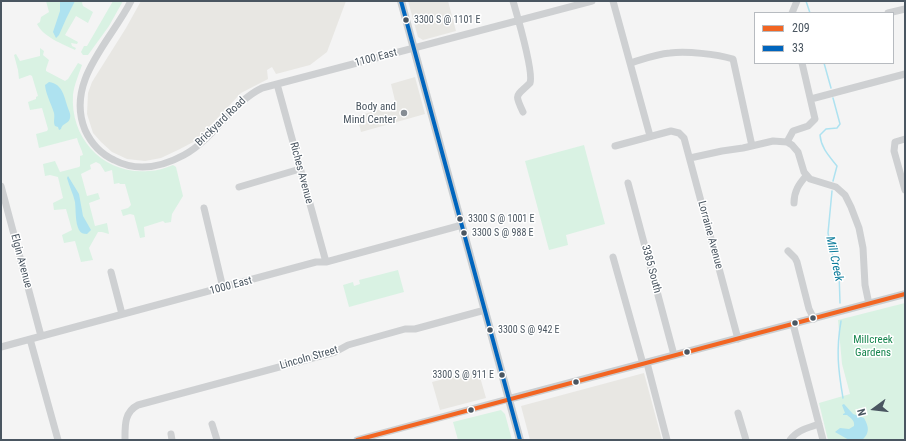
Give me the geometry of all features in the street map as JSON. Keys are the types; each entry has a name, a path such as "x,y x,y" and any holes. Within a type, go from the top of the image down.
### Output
{"main road":[{"path":"401,1 520,440"},
{"path":"509,399 905,294"}],"street":[{"name":"Brickyard Road","path":"131,1 119,23 90,68 81,93 80,112 87,134 98,149 110,158 126,165 143,167 159,165 176,158 193,149 205,140 250,95 262,88 277,84"},
{"path":"513,1 531,79 530,83 518,95 518,100 523,112"},
{"name":"1100 East","path":"277,84 592,1"},
{"path":"613,1 650,136 615,146"},
{"path":"792,12 797,1"},
{"path":"892,12 905,9"},
{"path":"630,62 662,54 674,53 723,56 733,59 752,146"},
{"path":"787,142 793,131 808,126 816,119 802,64"},
{"path":"811,99 905,74"},
{"name":"Riches Avenue","path":"277,84 326,262"},
{"name":"Lorraine Avenue","path":"650,136 671,131 678,133 684,138 738,339"},
{"path":"905,139 895,142 894,151 905,190"},
{"path":"690,158 773,141 787,142 798,152 806,176 814,181 836,187 845,195 857,222 863,248 865,285 869,304"},
{"path":"239,187 300,169"},
{"path":"794,203 796,188 806,176"},
{"name":"3385 South","path":"628,183 674,355"},
{"name":"Elgin Avenue","path":"1,186 41,336"},
{"path":"204,208 223,288"},
{"name":"1000 East","path":"1,347 316,262 326,262 462,225"},
{"path":"788,251 797,262 809,309 814,319"},
{"path":"613,257 667,440"},
{"path":"111,272 122,314"},
{"name":"Lincoln Street","path":"124,440 125,420 128,413 133,407 143,403 335,352 348,345 405,329 415,329 485,310"},
{"path":"792,324 823,440"},
{"path":"30,339 58,440"},
{"path":"357,440 375,438 509,399"},
{"path":"738,413 746,440"},
{"path":"212,424 217,440"},
{"path":"790,440 801,430 819,424"}],"shaded area":[{"path":"141,1 346,1 327,52 310,65 276,74 272,67 267,70 268,79 241,93 197,140 161,158 145,161 127,159 112,152 93,133 87,114 88,93 92,82"},
{"path":"408,1 448,1 456,31 423,40 418,37"},
{"path":"415,77 425,114 361,132 357,116 396,105 391,84"},
{"path":"478,370 486,398 440,410 432,382"},
{"path":"644,373 662,440 530,440 521,406"}],"green space":[{"path":"46,1 83,1 83,6 93,12 88,23 76,16 65,35 78,42 77,44 71,43 72,46 76,48 75,50 48,36 37,24 40,22 41,17 49,12"},
{"path":"113,1 123,1 109,26 88,55 83,55 81,52 84,46 87,46"},
{"path":"40,48 44,51 43,55 49,60 46,71 65,81 68,79 78,63 82,65 75,83 73,95 74,111 77,126 93,151 104,160 118,167 133,171 149,171 173,165 176,167 183,196 172,214 171,222 165,223 163,221 144,227 145,237 140,238 134,215 130,214 123,216 121,210 128,208 131,205 125,184 114,184 112,170 105,172 100,164 96,162 90,165 91,169 81,174 87,196 98,193 100,199 89,203 95,226 107,223 109,234 98,232 89,248 93,260 81,262 75,241 64,243 62,235 72,230 66,209 54,210 53,203 63,198 58,177 50,175 45,176 43,164 55,161 60,172 79,167 80,156 83,155 77,138 39,148 36,134 47,131 48,129 42,108 30,110 28,102 36,99 38,96 32,76 30,75 19,79 14,55 16,54 20,61 40,56"},
{"path":"584,145 605,224 566,235 568,245 549,250 525,161"},
{"path":"398,270 404,292 349,307 343,285 353,282 354,286 360,284 359,280"},
{"name":"Millcreek Gardens","path":"905,303 905,440 828,440 819,403 850,394 842,364 838,320"},
{"path":"501,410 505,414 512,440 458,440 453,422"}],"water":[{"path":"60,1 75,1 59,35 56,38 53,32 60,11"},
{"path":"49,82 54,83 60,88 64,95 70,114 67,123 59,130 54,124 54,113 47,96 45,85"},
{"path":"68,176 79,194 83,216 91,230 87,234 81,233 78,227 75,202 67,178"},
{"path":"844,404 853,414 864,418 866,421 868,430 862,440 849,440 835,432 840,428 849,429 854,426 851,418 847,415 843,415 845,413 842,405"}],"waterway":[{"name":"Mill Creek","path":"806,1 810,12"},
{"name":"Mill Creek","path":"824,64 831,88"},
{"name":"Mill Creek","path":"833,98 840,124 837,128 826,129 820,135 824,148 837,166 833,181"},
{"name":"Mill Creek","path":"832,191 828,233 834,262 839,272 840,303"},
{"name":"Mill Creek","path":"841,321 838,341 838,360 843,398"}],"transit line":[{"name":"33","path":"401,1 520,440"},
{"name":"209","path":"357,440 905,294"}],"place":[{"name":"3300 S @ 1101 E","path":"406,20"},
{"name":"Body and Mind Center","path":"404,113"},
{"name":"3300 S @ 1001 E","path":"460,219"},
{"name":"3300 S @ 988 E","path":"464,233"},
{"name":"3300 S @ 942 E","path":"490,330"},
{"name":"3300 S @ 911 E","path":"502,375"}]}
